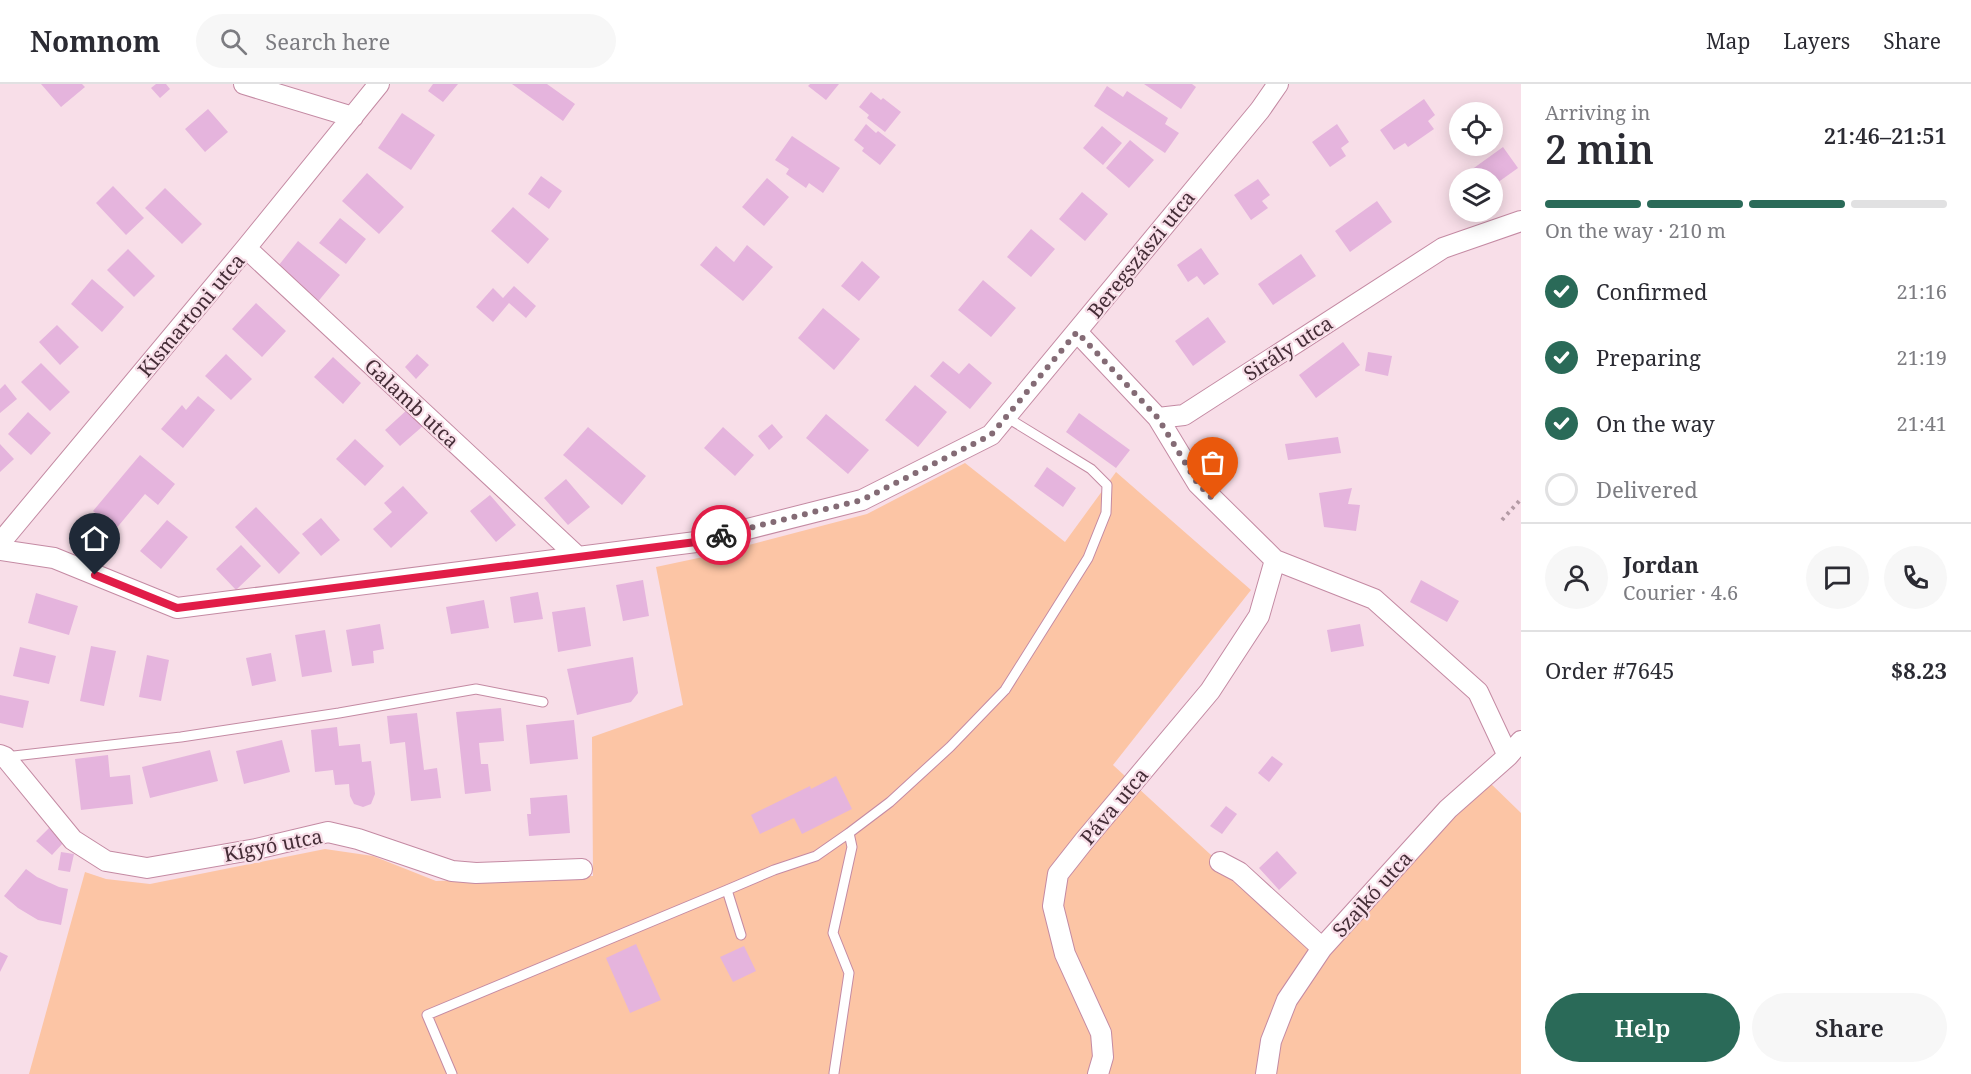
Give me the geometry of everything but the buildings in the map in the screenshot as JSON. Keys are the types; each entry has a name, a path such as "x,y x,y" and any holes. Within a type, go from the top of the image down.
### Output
{"street":[{"path":"244,84 354,117"},
{"name":"Kismartoni utca","path":"0,543 246,248 379,84"},
{"name":"Beregszászi utca","path":"0,550 54,558 177,608 696,542 862,500 991,435 1260,110 1278,84"},
{"name":"Sirály utca","path":"1158,418 1184,415 1443,248 1521,220"},
{"name":"Galamb utca","path":"246,248 578,557"},
{"path":"1077,332 1158,418 1198,484 1275,560 1374,599 1479,692 1508,756"},
{"name":"Páva utca","path":"1098,1074 1103,1057 1101,1033 1065,954 1053,906 1058,874 1210,691 1259,616 1275,560"},
{"name":"Szajkó utca","path":"1266,1074 1271,1041 1287,1000 1322,948 1448,809 1508,756 1521,741"},
{"name":"Kígyó utca","path":"2,756 73,840 106,861 147,868 256,849 328,832 358,838 452,871 476,873 582,869"},
{"path":"1220,862 1239,872 1322,948"}],"lane":[{"path":"452,1074 427,1015 774,870 816,856 890,801 950,747 1005,690 1088,558 1106,513 1107,485 1091,469 1006,417"},
{"name":"Kígyó utca","path":"2,756 181,736 339,713 476,689 543,702"},
{"path":"834,1073 849,973 833,933 852,847 849,833"},
{"path":"728,890 741,935"}],"path":[{"path":"1502,520 1521,499"}],"shaded area":[{"path":"965,463 1065,542 1116,472 1251,590 1113,765 1320,955 1486,779 1521,813 1521,1074 29,1074 85,872 106,879 150,884 325,849 373,856 436,881 593,876 592,737 683,705 656,567 867,514"}],"way so far":[{"path":"721,535 862,500 991,435 1077,332 1158,418 1198,484 1213,499"}],"route":[{"path":"95,575 177,608 696,542 721,535"}]}
